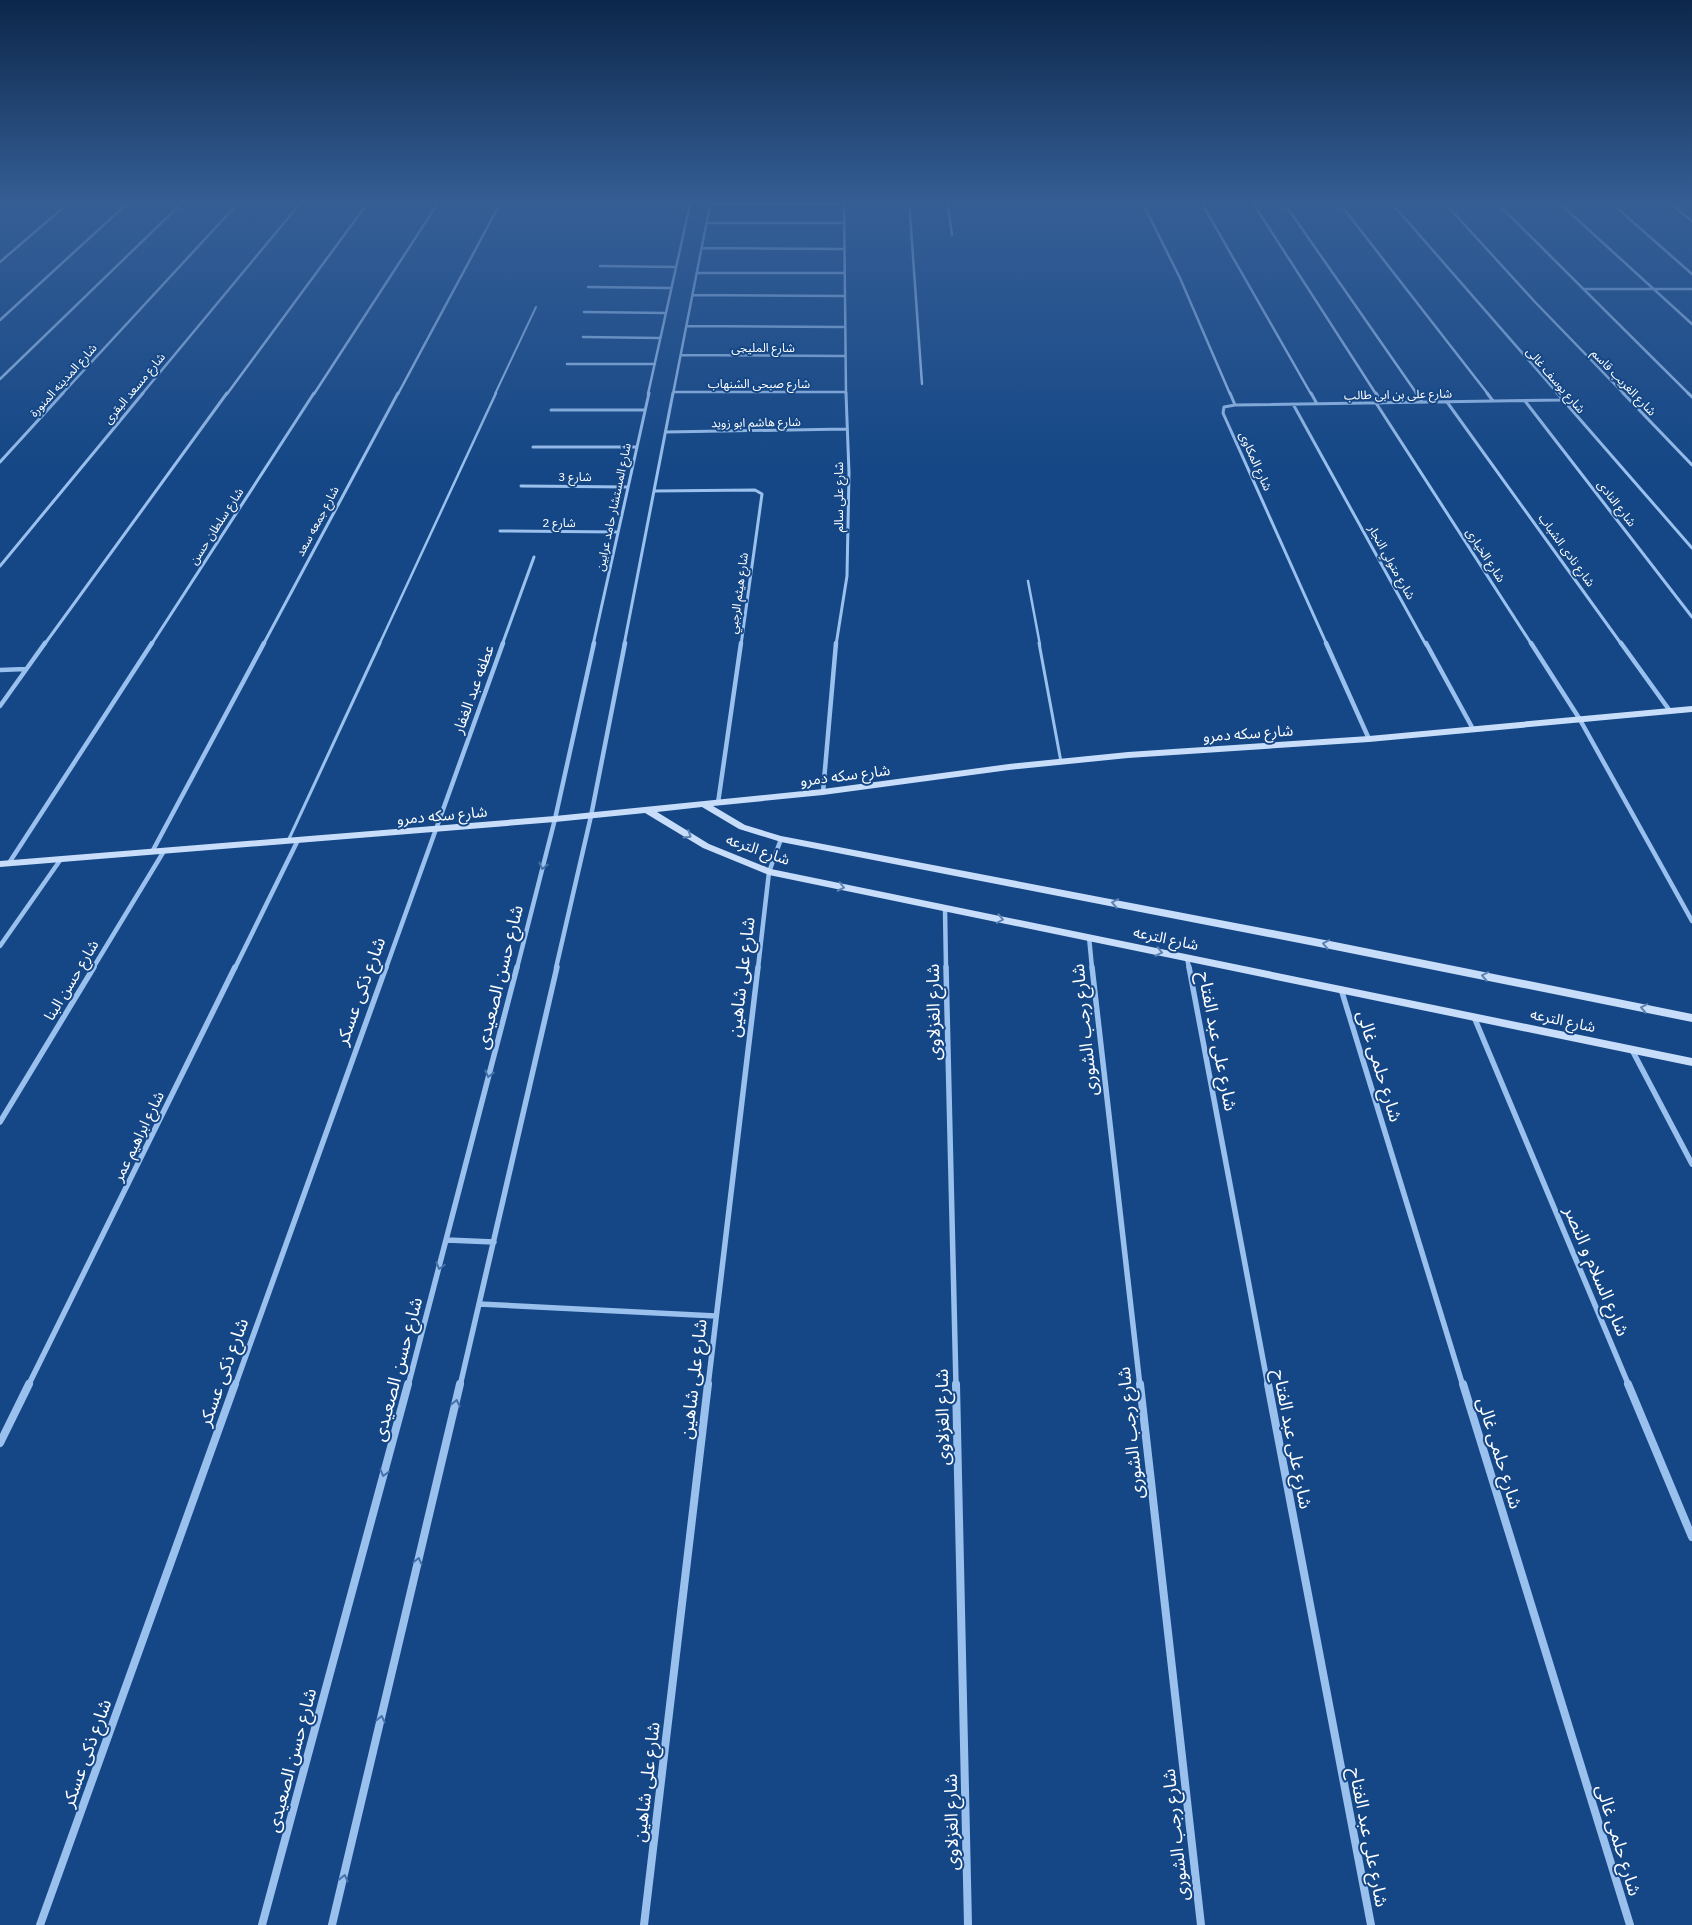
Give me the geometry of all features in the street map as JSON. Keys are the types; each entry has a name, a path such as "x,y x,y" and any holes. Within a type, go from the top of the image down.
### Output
{"main road":[{"name":"شارع سكه دمرو","path":"5,864 591,816 823,792 1128,755 1369,739 1692,709"},
{"name":"شارع الترعه","path":"703,804 742,827 781,839 1335,946 1692,1018"},
{"name":"شارع الترعه","path":"647,810 706,846 769,872 1692,1062"}],"street":[{"path":"0,320 33,290"},
{"path":"0,379 92,290"},
{"name":"شارع المدينه المنورة","path":"0,462 158,290"},
{"name":"شارع مسعد البقرى","path":"0,566 229,290"},
{"path":"0,706 304,290"},
{"name":"شارع سلطان حسن","path":"5,864 381,290"},
{"name":"شارع جمعه سعد","path":"152,852 454,290"},
{"name":"شارع المستشار حامد عرابين","path":"555,819 671,290"},
{"path":"332,1925 494,1242 591,816 694,290"},
{"name":"شارع على سالم","path":"823,792 833,661 847,576 849,473 844,392 843,290"},
{"path":"915,290 922,384"},
{"path":"1185,290 1234,405"},
{"path":"1252,290 1317,404"},
{"path":"1309,290 1382,403"},
{"path":"1344,290 1422,402"},
{"path":"1407,290 1493,401"},
{"name":"شارع يوسف غالى","path":"1467,290 1692,548"},
{"name":"شارع الغريب قاسم","path":"1524,290 1692,465"},
{"path":"1584,290 1692,397"},
{"path":"1654,290 1692,324"},
{"path":"693,295 843,296"},
{"path":"584,312 666,312"},
{"path":"1687,320 1692,320"},
{"path":"687,326 844,327"},
{"path":"584,337 660,338"},
{"name":"شارع المليجى","path":"681,355 844,356"},
{"path":"567,364 655,364"},
{"name":"شارع صبحى الشنهاب","path":"674,392 844,392"},
{"name":"شارع على بن ابى طالب","path":"1234,405 1562,400"},
{"name":"شارع النادى","path":"1526,401 1692,617"},
{"name":"شارع نادى الشباب","path":"1447,402 1670,711"},
{"name":"شارع الخيارى","path":"1376,403 1579,718 1692,921"},
{"name":"شارع متولي النجار","path":"1293,404 1473,728"},
{"name":"شارع المكاوى","path":"1234,405 1224,407 1223,412 1369,739"},
{"path":"551,410 645,410"},
{"name":"شارع هاشم ابو زويد","path":"666,432 846,429"},
{"path":"533,447 636,447"},
{"name":"شارع 3","path":"521,486 628,487"},
{"name":"شارع هيثم الرجبي","path":"654,492 755,490 762,494 718,803"},
{"name":"شارع 2","path":"500,531 618,532"},
{"name":"عطفه عبد الغفار","path":"434,829 534,557"},
{"path":"0,670 26,669"},
{"name":"شارع حسن الصعيدى","path":"262,1925 447,1240 555,819"},
{"name":"شارع ذكى عسكر","path":"40,1925 434,829"},
{"name":"شارع على شاهين","path":"644,1925 769,872 781,839"},
{"name":"شارع ابراهيم عمر","path":"0,1443 293,841"},
{"name":"شارع حسن البنا","path":"0,1122 164,851"},
{"path":"0,946 61,859"},
{"name":"شارع الغزلاوى","path":"946,909 968,1925"},
{"name":"شارع رجب الشورى","path":"1089,937 1201,1925"},
{"name":"شارع على عبد الفتاح","path":"1187,958 1370,1925"},
{"name":"شارع حلمى غالى","path":"1341,989 1630,1925"},
{"name":"شارع السلام و النصر","path":"1474,1017 1692,1537"},
{"path":"1632,1050 1692,1164"},
{"path":"447,1240 494,1242"},
{"path":"479,1304 716,1316"}],"lane":[{"path":"293,841 536,307"},
{"path":"1028,581 1061,762"}]}
